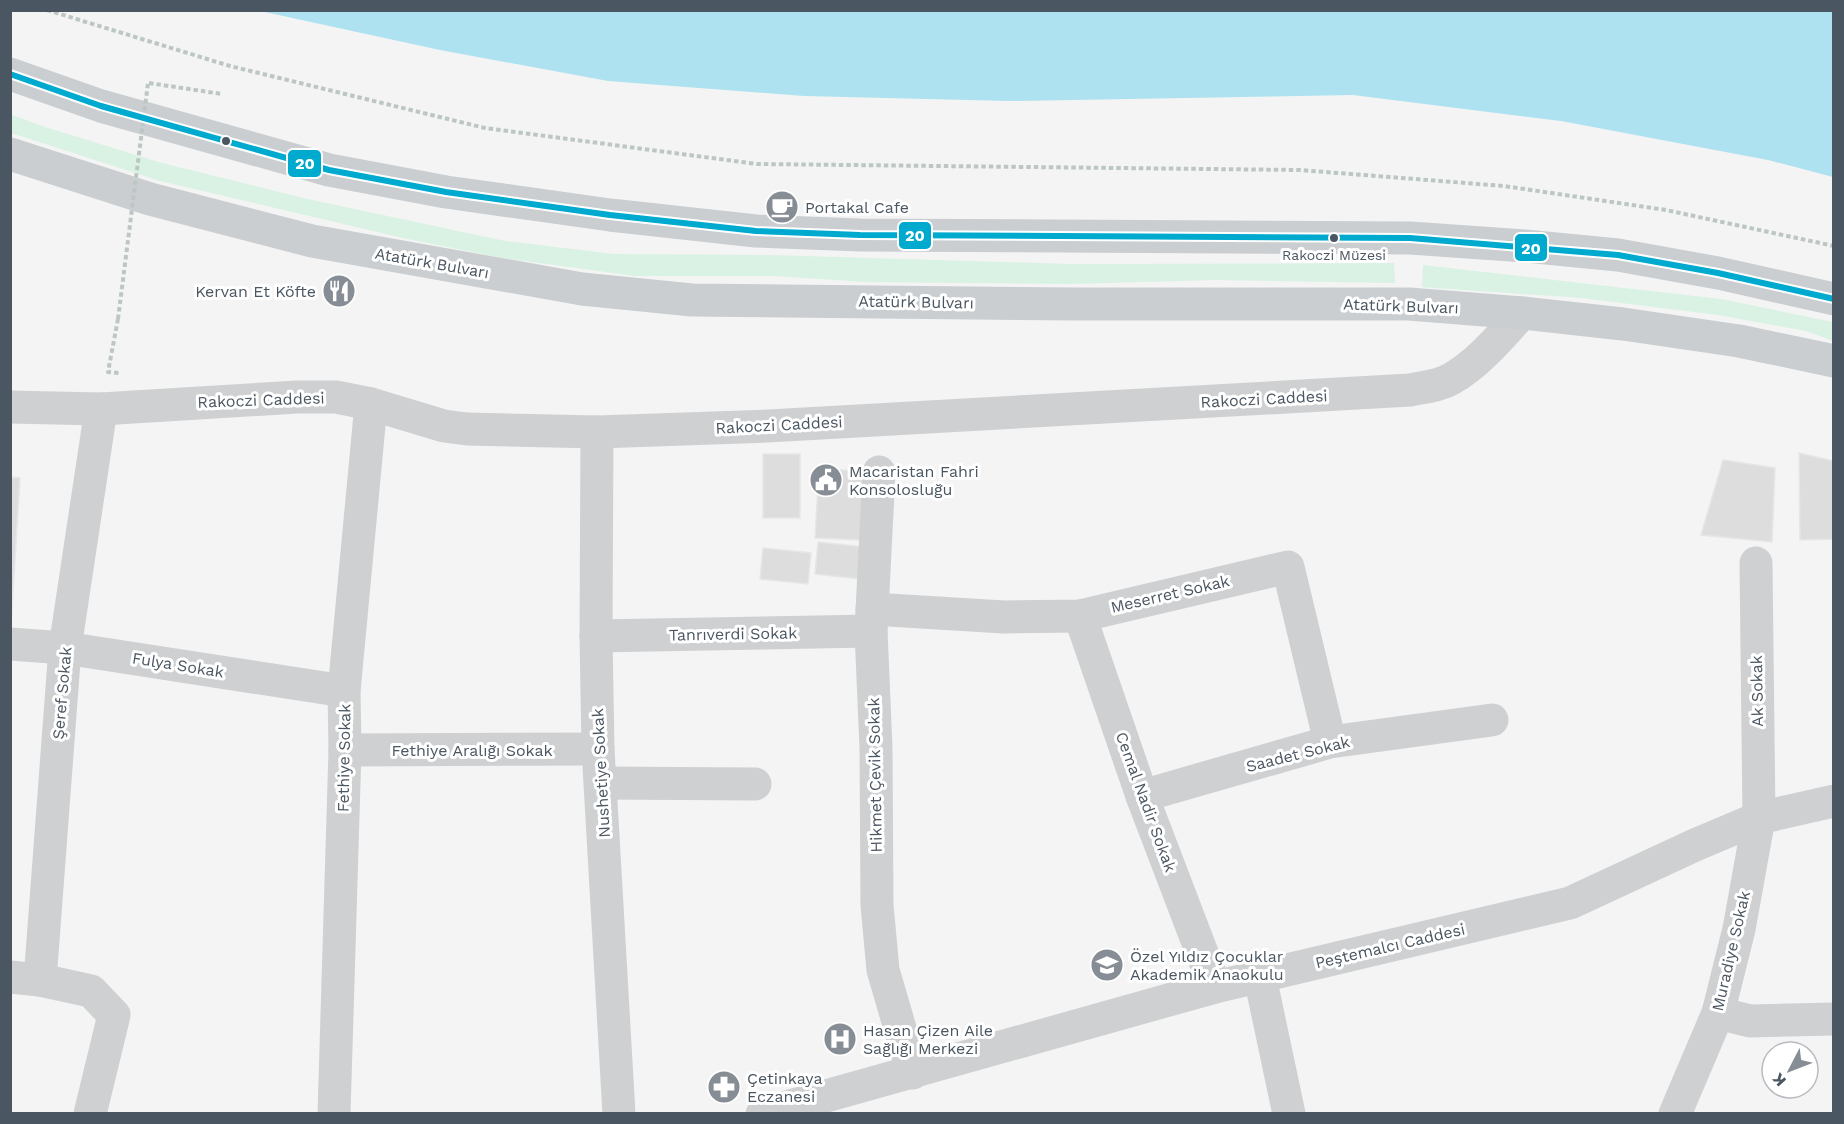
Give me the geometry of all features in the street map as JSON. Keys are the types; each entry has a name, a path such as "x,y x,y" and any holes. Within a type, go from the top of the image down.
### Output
{"main road":[{"path":"10,74 101,106 329,170 446,192 610,215 756,231 860,235 1433,240 1618,255 1718,273 1833,299"},
{"name":"Atatürk Bulvarı","path":"10,154 150,199 312,241 582,289 692,300 1075,304 1408,304 1623,324 1739,341 1833,361"}],"street":[{"name":"Rakoczi Caddesi","path":"10,407 101,409 297,397 336,398 371,404 444,426 467,429 597,432 780,426 1410,390 1432,386 1451,379 1494,344 1522,313"},
{"name":"Fethiye Sokak","path":"334,1113 345,750 344,691 371,404"},
{"name":"Şeref Sokak","path":"25,978 65,648 101,409"},
{"name":"Nushetiye Sokak","path":"597,432 598,749 619,1113"},
{"name":"Hikmet Çevik Sokak","path":"879,472 871,620 876,748 877,905 883,970 913,1073"},
{"name":"Ak Sokak","path":"1755,563 1759,818"},
{"name":"Meserret Sokak","path":"871,620 1080,616 1288,567 1330,742"},
{"name":"Cemal Nadir Sokak","path":"1080,616 1142,796 1215,987"},
{"name":"Tanrıverdi Sokak","path":"596,636 871,620"},
{"name":"Fulya Sokak","path":"10,644 65,648 344,691"},
{"name":"Saadet Sokak","path":"1142,796 1330,742 1492,720"},
{"name":"Fethiye Aralığı Sokak","path":"345,750 598,749"},
{"path":"601,783 755,784"},
{"name":"Peştemalcı Caddesi","path":"762,1113 913,1073 1215,987 1570,903 1759,818 1833,801"},
{"name":"Muradiye Sokak","path":"1675,1113 1718,1013 1739,930 1759,818"},
{"path":"1260,977 1289,1113"},
{"path":"25,978 91,991 114,1015 90,1113"},
{"path":"1718,1013 1750,1021 1833,1019"}],"path":[{"path":"47,10 230,66 485,128 757,164 1300,170 1504,186 1666,210 1833,246"},
{"path":"124,374 108,372 118,319 148,83 222,94"}],"green space":[{"path":"10,114 162,163 303,198 505,241 614,254 772,255 1072,264 1394,263 1395,283 1216,280 1071,284 867,282 773,276 635,276 502,258 403,238 160,181 11,133"},
{"path":"1423,265 1721,299 1833,322 1833,341 1806,331 1718,315 1581,298 1422,287"}],"water":[{"path":"260,11 1833,11 1833,177 1768,160 1561,121 1353,95 1009,101 804,96 608,81 440,50"}],"building":[{"path":"1799,453 1834,461 1834,539 1800,540"},
{"path":"763,454 800,454 800,518 763,518"},
{"path":"1723,460 1775,468 1772,542 1701,535"},
{"path":"819,469 865,471 861,540 815,538"},
{"path":"10,477 20,478 11,623 10,623"},
{"path":"818,542 864,547 860,579 815,574"},
{"path":"763,548 811,553 808,584 760,579"}],"transit line":[{"name":"20","path":"10,74 101,106 329,170 446,192 610,215 756,231 860,235 1410,238 1618,255 1718,273 1834,299"}],"place":[{"name":"Portakal Cafe","path":"782,207"},
{"name":"Rakoczi Müzesi","path":"1334,238"},
{"name":"Kervan Et Köfte","path":"339,291"},
{"name":"Macaristan Fahri Konsolosluğu","path":"826,480"},
{"name":"Özel Yıldız Çocuklar Akademik Anaokulu","path":"1107,965"},
{"name":"Hasan Çizen Aile Sağlığı Merkezi","path":"840,1039"},
{"name":"Çetinkaya Eczanesi","path":"724,1087"}]}
